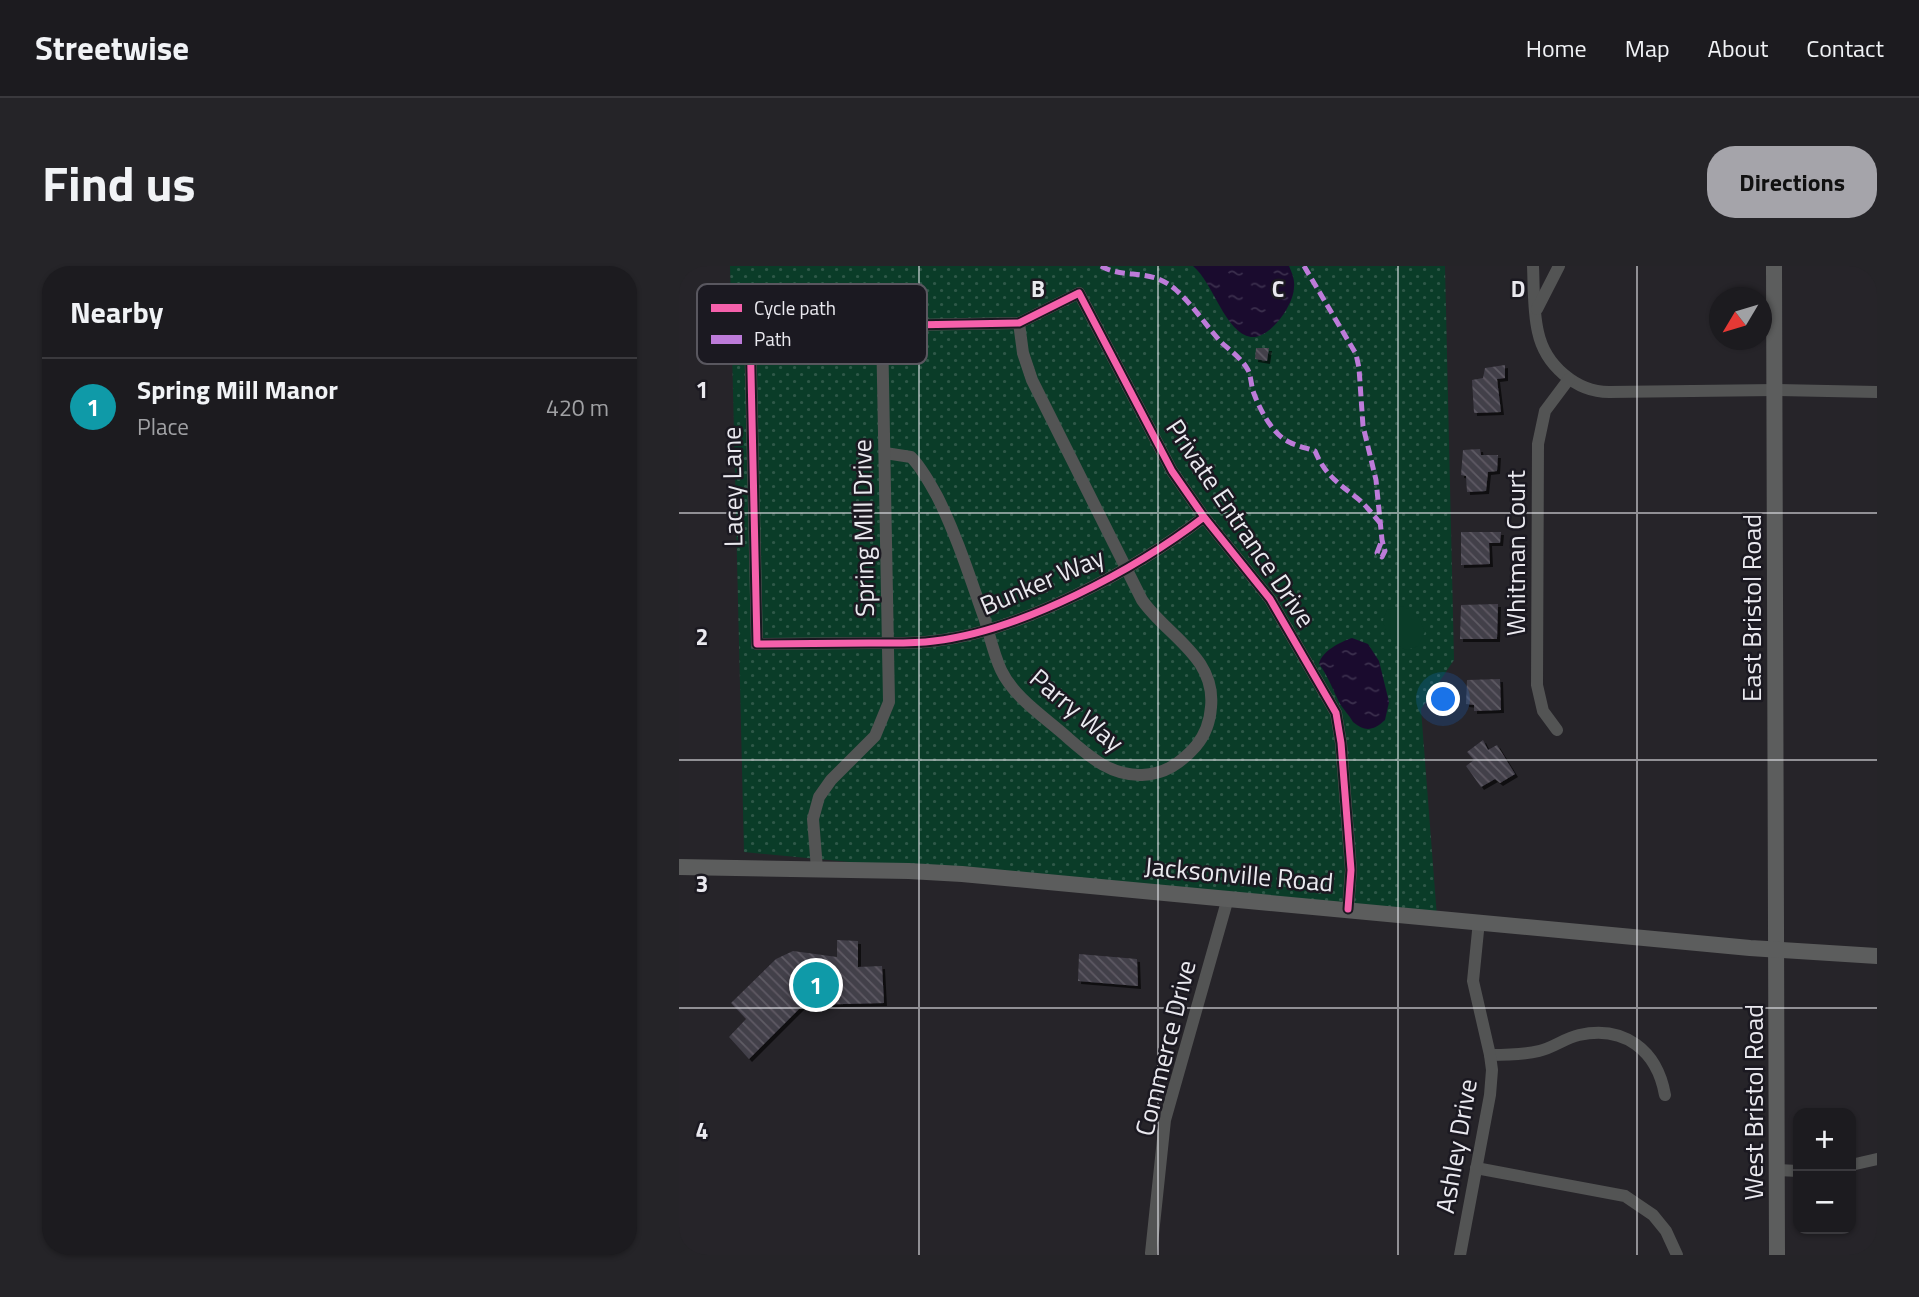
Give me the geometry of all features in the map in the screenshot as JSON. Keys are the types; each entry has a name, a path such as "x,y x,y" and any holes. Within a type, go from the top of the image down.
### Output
{"main road":[{"name":"East Bristol Road","path":"1774,266 1777,950"},
{"name":"Jacksonville Road","path":"679,867 962,874 1777,950 1877,956"},
{"name":"West Bristol Road","path":"1777,950 1777,1255"}],"street":[{"path":"1533,266 1535,312 1538,334 1544,350 1569,379 1601,392 1877,392"},
{"path":"1535,312 1559,266"},
{"name":"Private Entrance Drive","path":"1019,323 1079,293 1172,471 1204,517 1270,599 1336,713 1342,743 1351,870 1348,909"},
{"path":"927,326 1019,323"},
{"name":"Parry Way","path":"885,453 911,457 927,478 960,546 1001,670 1012,687 1096,762 1115,772 1129,775 1158,773 1171,768 1195,747 1207,727 1212,700 1209,681 1202,664 1191,650 1152,614 1142,600 1032,380 1023,353 1019,323"},
{"name":"Lacey Lane","path":"751,364 757,644"},
{"name":"Spring Mill Drive","path":"817,869 813,819 819,797 831,780 876,736 890,692 883,364"},
{"name":"Whitman Court","path":"1557,730 1543,710 1537,685 1538,444 1545,411 1569,379"},
{"name":"Bunker Way","path":"757,644 942,640 988,629 1046,608 1126,568 1167,544 1204,517"},
{"name":"Commerce Drive","path":"1151,1253 1165,1120 1228,898"},
{"name":"Ashley Drive","path":"1460,1255 1490,1095 1492,1070 1473,981 1479,921"},
{"path":"1490,1055 1526,1054 1549,1049 1581,1035 1613,1034 1624,1037 1647,1053 1659,1073 1665,1095"},
{"path":"1856,1163 1877,1159"},
{"path":"1476,1168 1625,1196 1653,1215 1666,1231 1677,1255"},
{"path":"1777,1170 1793,1171"}],"green space":[{"path":"730,266 1445,266 1454,660 1421,709 1437,917 744,852 732,364 927,364 927,284 730,284"},
{"path":"1404,606 1418,616 1425,632 1418,646 1407,650 1391,639 1383,620 1387,610"}],"water":[{"path":"1193,266 1289,266 1294,282 1293,294 1280,320 1266,333 1251,337 1242,333 1226,317 1207,283"},
{"path":"1352,638 1368,644 1379,661 1389,702 1385,720 1373,728 1365,729 1353,722 1340,704 1319,664 1328,651"}],"building":[{"path":"1256,348 1269,348 1267,361 1255,359"},
{"path":"1505,365 1505,378 1497,379 1501,412 1474,413 1472,380 1483,378 1485,368"},
{"path":"1480,449 1481,455 1498,455 1497,471 1488,472 1486,491 1467,492 1466,476 1461,475 1463,450"},
{"path":"1461,532 1501,532 1500,543 1489,543 1490,564 1461,565"},
{"path":"1498,604 1497,639 1460,639 1461,605"},
{"path":"1500,679 1501,710 1474,711 1474,705 1466,704 1467,680"},
{"path":"1483,740 1488,750 1497,745 1515,774 1500,783 1495,779 1481,787 1466,766 1474,760 1467,752"},
{"path":"837,940 858,941 858,967 882,966 884,1003 803,1005 749,1059 729,1037 746,1019 731,1003 776,959 793,951 837,957"},
{"path":"1079,954 1137,959 1138,986 1078,981"}],"marked path":[{"path":"1101,266 1157,279 1176,290 1246,366 1259,405 1277,433 1289,442 1315,451 1328,472 1381,524"},
{"path":"1304,266 1356,354 1363,426 1376,480 1385,551 1382,557 1377,553 1382,540"}],"cycle path":[{"path":"927,325 1019,323 1079,293 1172,471 1204,517"},
{"path":"751,364 757,644 910,643 968,635 1003,625 1076,595 1145,557 1204,517"},
{"path":"1204,517 1270,599 1336,713 1341,743 1351,870 1348,909"}],"place":[{"name":"Spring Mill Manor","path":"816,985"}]}
